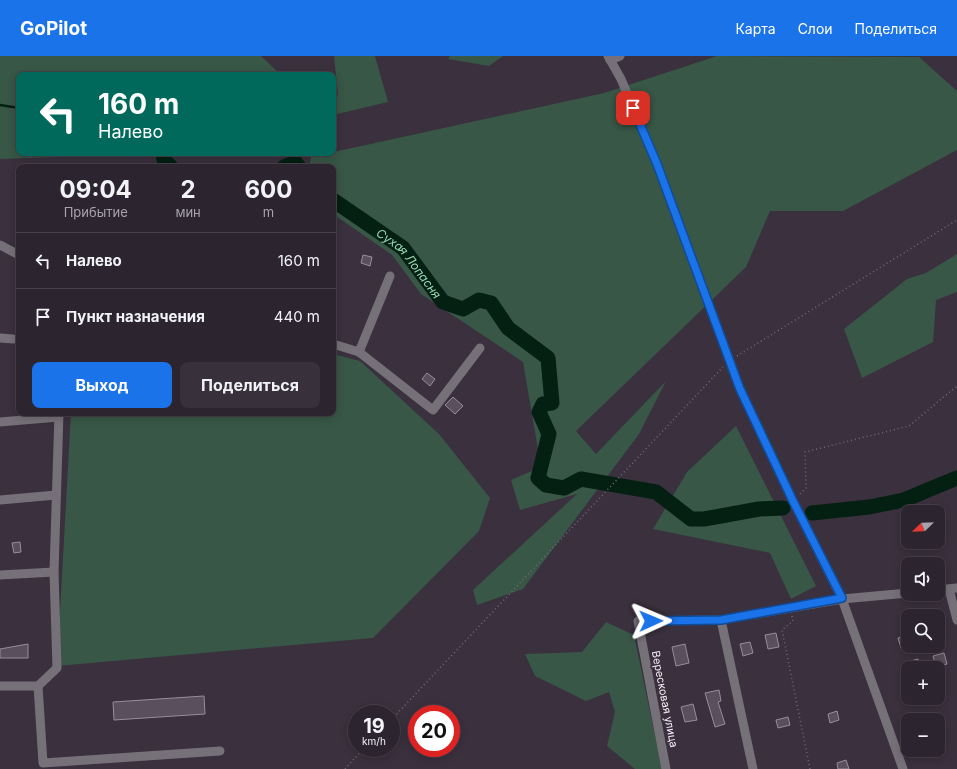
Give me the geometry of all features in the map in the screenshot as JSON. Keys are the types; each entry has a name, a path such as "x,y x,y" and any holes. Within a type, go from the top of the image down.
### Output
{"street":[{"path":"620,56 609,58 621,79 657,164 740,389 793,501 842,598 903,769"},
{"path":"0,248 16,253"},
{"path":"359,352 390,276"},
{"path":"0,338 13,339"},
{"path":"336,345 359,352 433,410 480,348"},
{"path":"0,422 51,416"},
{"path":"0,686 38,686 57,668 54,572 59,416"},
{"path":"0,500 56,496"},
{"path":"0,575 54,572"},
{"path":"953,589 957,620"},
{"name":"Вересковая улица","path":"666,769 638,621 721,620 842,598 901,594"},
{"path":"721,620 753,769"},
{"path":"38,686 43,763 220,751"}],"path":[{"path":"400,710 710,380 730,361 957,220"},
{"path":"793,501 806,488 805,452 909,426 957,386"},
{"path":"792,606 793,621 782,630 810,769"},
{"path":"345,769 356,757"}],"green space":[{"path":"0,56 261,56 278,72 16,72 16,156 86,156 0,159"},
{"path":"334,56 375,56 388,102 336,114 336,96 338,95"},
{"path":"450,56 503,56 489,66 448,59"},
{"path":"717,56 919,57 957,91 957,150 843,211 770,211 746,267 576,431 596,454 666,381 639,434 523,589 477,605 473,590 577,494 520,510 511,480 541,467 523,362 421,294 392,255 336,216 336,164 310,164 311,157 336,156 336,152 604,93"},
{"path":"957,254 957,292 936,300 933,342 862,378 844,329 907,279 926,273"},
{"path":"336,355 360,361 439,434 490,498 479,531 373,638 57,666 71,416 336,416"},
{"path":"736,426 816,586 791,599 770,553 653,529 687,472"},
{"path":"606,622 634,635 662,769 635,769 607,746 615,712 609,692 586,701 535,676 525,654 582,652"}],"building":[{"path":"363,255 372,257 370,266 361,263"},
{"path":"427,373 435,379 430,386 422,379"},
{"path":"453,397 463,406 455,414 445,405"},
{"path":"20,542 21,552 14,553 12,543"},
{"path":"776,633 779,647 768,649 765,635"},
{"path":"901,637 901,648 898,638"},
{"path":"750,642 753,653 743,656 740,644"},
{"path":"28,644 28,658 0,658 0,649"},
{"path":"685,644 689,663 676,666 672,647"},
{"path":"944,653 947,664 945,665 945,661 934,661 933,656"},
{"path":"719,690 721,701 718,702 725,724 715,727 705,693"},
{"path":"204,696 205,714 114,720 113,702"},
{"path":"693,704 697,720 685,722 681,707"},
{"path":"837,711 839,720 830,723 828,714"},
{"path":"788,717 790,725 778,728 776,720"},
{"path":"846,760 849,769 838,769 837,763"}],"waterway":[{"name":"Сухая Лопасня","path":"0,105 16,108"},
{"name":"Сухая Лопасня","path":"163,156 164,160 168,164"},
{"name":"Сухая Лопасня","path":"291,164 295,162 297,164"},
{"name":"Сухая Лопасня","path":"336,202 403,248 443,302 463,309 479,300 491,303 508,328 548,358 552,403 543,404 539,412 549,434 538,478 546,485 564,488 581,479 656,492 691,519 704,519 759,509 783,508"},
{"name":"Сухая Лопасня","path":"812,513 869,507 904,500 957,478"}],"route":[{"path":"633,108 657,164 740,389 793,501 842,598 721,620 651,621"}]}
